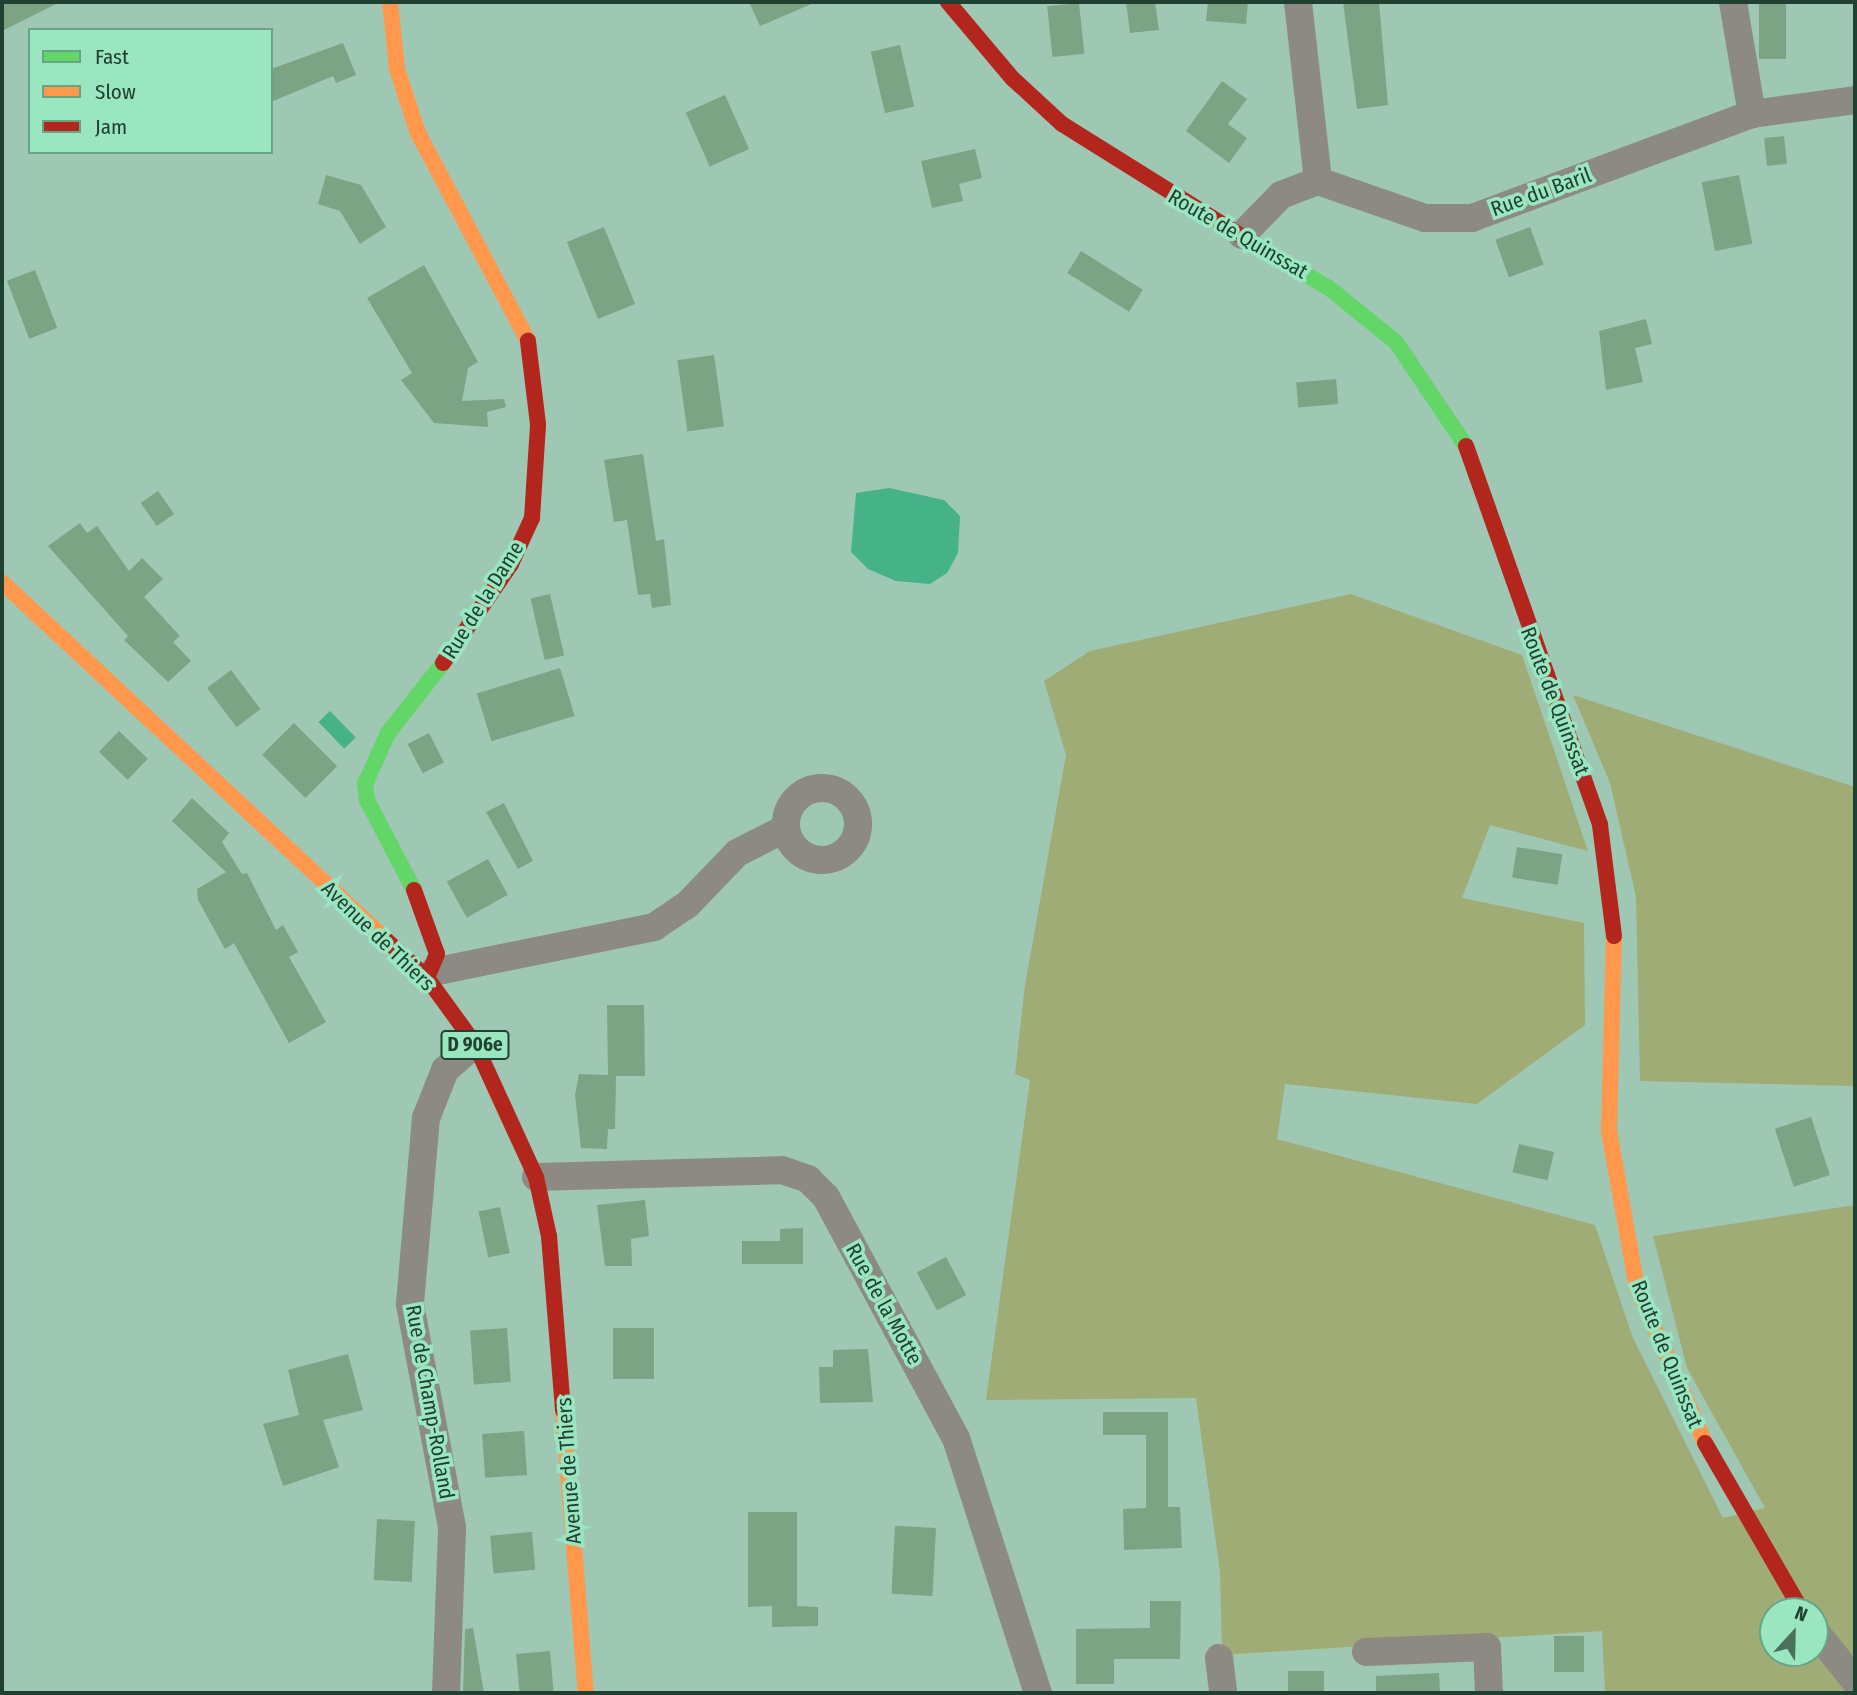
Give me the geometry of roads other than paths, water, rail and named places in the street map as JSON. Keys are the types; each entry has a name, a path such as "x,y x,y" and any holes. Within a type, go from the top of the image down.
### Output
{"street":[{"name":"Rue de la Dame","path":"390,2 397,69 418,133 527,332 538,424 532,518 511,564 468,631 388,733 365,783 379,825 428,916 437,954 430,975"},
{"name":"Route de Quinssat","path":"948,2 1012,78 1062,124 1329,288 1396,341 1462,435 1600,825 1612,902 1616,985 1609,1130 1619,1212 1637,1288 1693,1423 1794,1597"},
{"path":"1242,235 1281,195 1318,181 1297,2"},
{"path":"1733,2 1752,114"},
{"name":"Rue du Baril","path":"1318,181 1425,218 1472,218 1752,114 1855,100"},
{"name":"Avenue de Thiers","path":"2,582 430,975 475,1044 536,1177 553,1273 586,1693"},
{"path":"430,975 654,927 737,853 786,828"},
{"name":"Rue de Champ-Rolland","path":"446,1693 452,1527 410,1304 426,1118 445,1070 475,1044"},
{"name":"Rue de la Motte","path":"536,1177 782,1170 808,1179 826,1197 957,1438 1038,1693"},
{"path":"1366,1652 1486,1647 1489,1693"},
{"path":"1829,1648 1855,1681"},
{"path":"1219,1658 1223,1693"}]}
